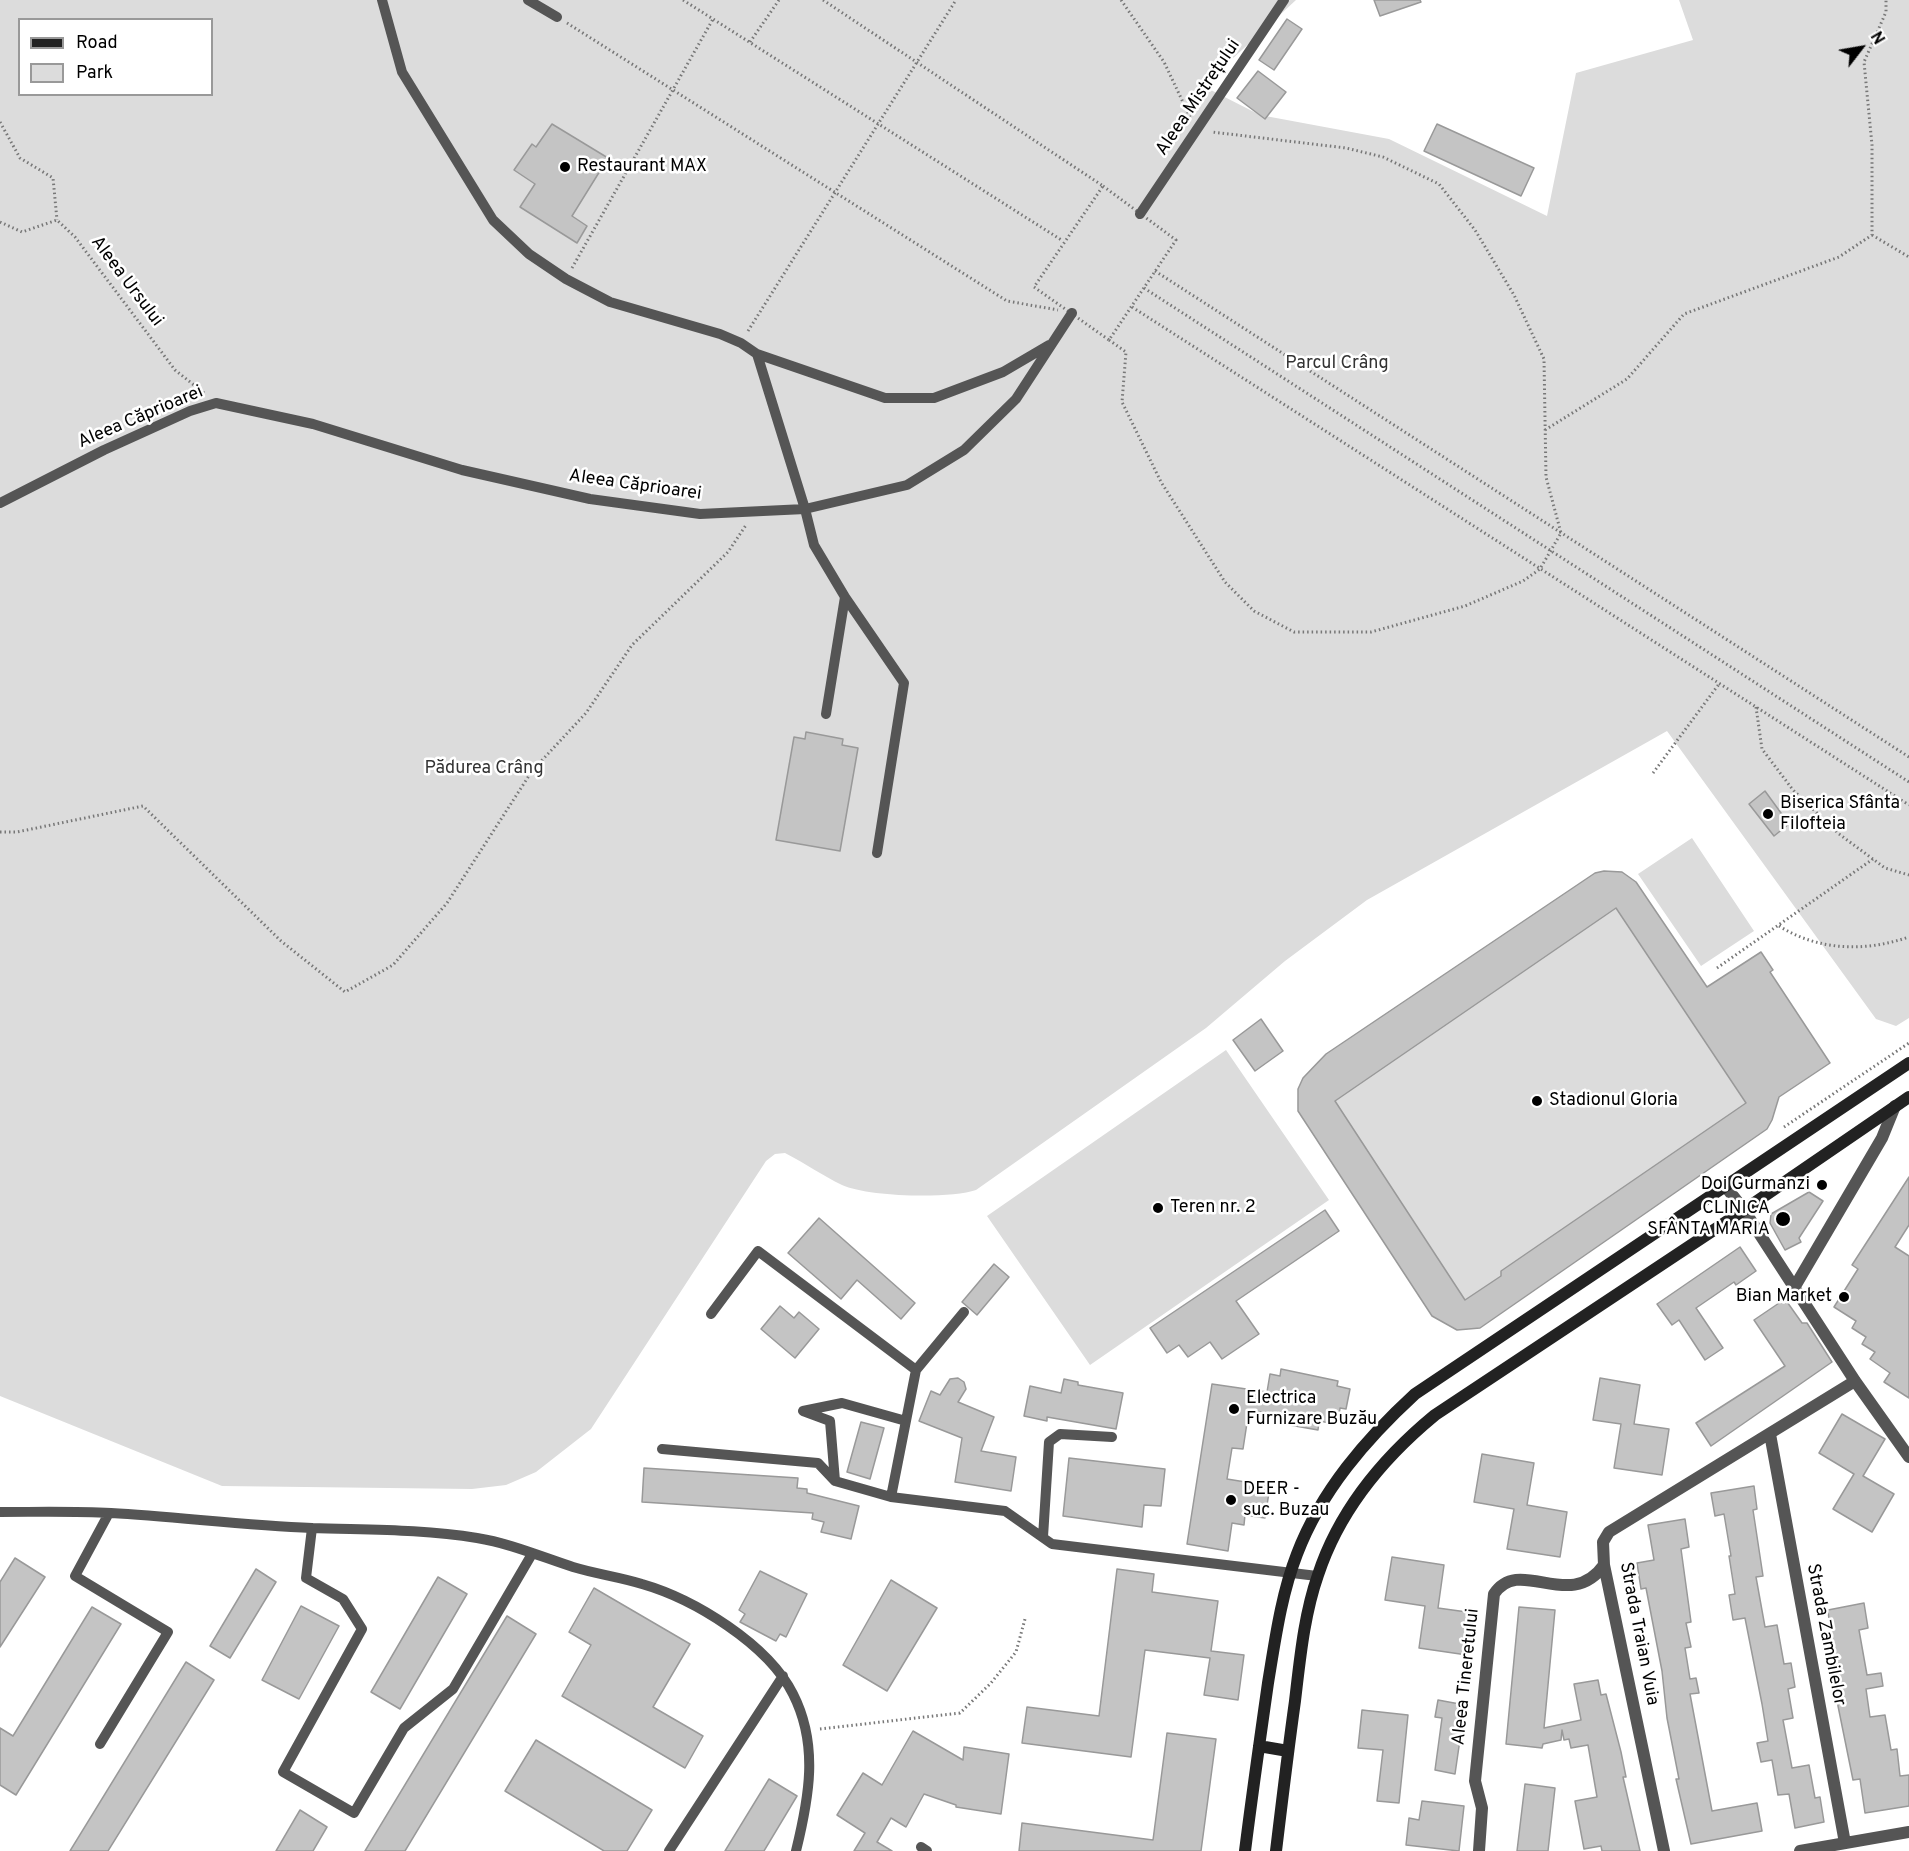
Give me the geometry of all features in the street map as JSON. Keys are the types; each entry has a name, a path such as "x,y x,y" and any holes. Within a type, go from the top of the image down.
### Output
{"main road":[{"path":"1245,1851 1276,1634 1291,1571 1310,1527 1346,1467 1385,1422 1415,1394 1909,1063"},
{"path":"1276,1851 1302,1641 1317,1576 1341,1527 1368,1482 1410,1435 1445,1408 1744,1210 1909,1097"},
{"path":"1259,1746 1288,1751"}],"street":[{"path":"1794,1288 1882,1138 1895,1106"},
{"path":"1725,1187 1744,1210 1855,1381 1909,1457"},
{"name":"Strada Traian Vuia","path":"1664,1851 1604,1565 1603,1542 1609,1532 1855,1381"},
{"name":"Strada Zambilelor","path":"1770,1434 1845,1843"},
{"name":"Aleea Tineretului","path":"1479,1851 1482,1808 1475,1781 1494,1594 1501,1584 1514,1580 1580,1586 1596,1575 1604,1565"},
{"path":"1800,1851 1909,1832"}],"lane":[{"path":"382,0 402,72 493,220 529,254 566,279 610,302 741,343 757,354 885,398 934,398 1002,372 1052,343"},
{"path":"528,0 557,17"},
{"name":"Aleea Mistrețului","path":"1140,214 1284,0"},
{"name":"Aleea Căprioarei","path":"0,503 104,450 190,411 216,403 313,424 462,470 590,499 700,514 805,509 907,485 964,450 1016,399 1072,313"},
{"path":"757,354 814,545 845,597 904,683 878,853"},
{"path":"826,714 845,597"},
{"path":"711,1314 758,1251 916,1370"},
{"path":"891,1497 916,1370 964,1312"},
{"path":"830,1422 803,1411 842,1404 906,1420"},
{"path":"835,1480 830,1422 842,1404"},
{"path":"1043,1538 1049,1442 1060,1434 1112,1437"},
{"path":"662,1449 818,1464 834,1455"},
{"path":"818,1464 835,1480 891,1497 1005,1511 1052,1544 1291,1571 1317,1576"},
{"path":"0,1512 109,1513 312,1528 380,1528 479,1538 643,1584 688,1603 755,1647 783,1676 794,1695 807,1731 811,1777 807,1807 796,1851"},
{"path":"100,1744 168,1632 75,1576 109,1513"},
{"path":"312,1528 306,1578 343,1599 362,1629 283,1772 354,1812 404,1728 453,1689 532,1554"},
{"path":"669,1851 783,1676"}],"path":[{"path":"683,0 1063,241"},
{"path":"750,42 779,0"},
{"path":"823,0 1103,186 1176,240 1109,340"},
{"path":"741,343 956,0"},
{"path":"1103,186 1063,241 1034,287 1126,352 1122,402 1161,482 1219,573 1254,610 1294,632 1371,632 1465,606 1523,581 1540,569 1561,533 1546,477 1544,359 1514,295 1475,230 1439,184 1383,157 1346,148 1290,139 1196,131 1164,62 1121,0"},
{"path":"1872,235 1872,145 1864,62 1886,12 1886,0"},
{"path":"557,17 1007,301 1072,313"},
{"path":"566,279 713,19"},
{"path":"0,122 20,158 53,178 57,220 22,232 0,222"},
{"name":"Aleea Ursului","path":"57,220 75,237 175,370 216,403"},
{"path":"1545,430 1627,379 1684,314 1839,256 1872,235"},
{"path":"1872,235 1909,257"},
{"path":"1155,271 1909,757"},
{"path":"1144,288 1909,782"},
{"path":"1132,307 1909,806"},
{"path":"0,832 16,832 144,807 281,941 345,992 393,965 440,912 531,771 586,713 632,645 728,552 755,511"},
{"path":"1653,773 1719,684"},
{"path":"1756,707 1762,749 1793,790 1839,834 1885,868 1909,875"},
{"path":"1717,968 1873,859"},
{"path":"1778,926 1795,936 1840,948 1885,945 1909,937"},
{"path":"807,1731 960,1713 991,1683 1016,1652 1026,1619"}],"green space":[{"name":"Pădurea Crâng","path":"0,0 1296,0 1203,86 1260,115 1389,139 1547,216 1576,73 1693,40 1679,0 1909,0 1909,1018 1896,1026 1876,1019 1667,731 1367,900 1285,961 1206,1028 976,1190 929,1196 870,1192 842,1185 785,1153 775,1154 766,1161 591,1429 536,1472 506,1485 472,1489 222,1486 0,1396"},
{"path":"1692,838 1754,931 1701,966 1638,874"},
{"name":"Stadionul Gloria","path":"1622,872 1636,882 1776,1088 1777,1099 1774,1114 1767,1129 1480,1328 1457,1330 1432,1315 1298,1111 1301,1086 1308,1072 1326,1054 1595,873"},
{"name":"Teren nr. 2","path":"1226,1050 1329,1200 1090,1365 987,1216"}],"building":[{"path":"1374,0 1420,0 1421,2 1380,16"},
{"path":"1287,19 1302,29 1274,70 1259,60"},
{"path":"1258,71 1286,92 1265,119 1237,98"},
{"path":"552,124 608,158 572,216 587,226 577,243 520,207 535,184 514,170 532,144 536,147"},
{"path":"1437,124 1534,168 1521,196 1424,151"},
{"path":"806,732 843,739 842,745 858,748 840,851 776,840 794,737 805,739"},
{"path":"1765,791 1789,824 1774,836 1749,804"},
{"path":"1622,872 1636,882 1707,987 1761,952 1773,970 1770,972 1830,1063 1779,1097 1767,1129 1480,1328 1457,1330 1432,1316 1298,1111 1298,1089 1303,1078 1326,1054 1595,873","holes":["1616,908 1746,1103 1501,1271 1501,1276 1465,1300 1335,1101"]},
{"path":"1261,1019 1283,1051 1255,1071 1233,1040"},
{"path":"1909,1177 1909,1225 1895,1247 1909,1256 1909,1398 1884,1382 1890,1373 1870,1359 1875,1352 1862,1344 1866,1337 1852,1328 1856,1321 1834,1307 1858,1269 1852,1265"},
{"path":"1809,1192 1823,1201 1799,1238 1801,1242 1785,1250 1770,1223 1771,1214"},
{"path":"1325,1210 1339,1231 1236,1301 1259,1334 1222,1359 1210,1342 1188,1357 1179,1345 1167,1353 1150,1328"},
{"path":"819,1218 915,1303 901,1319 857,1280 841,1299 788,1253"},
{"path":"1740,1247 1756,1271 1736,1285 1734,1282 1696,1308 1723,1348 1705,1360 1679,1320 1672,1325 1657,1304"},
{"path":"994,1264 1009,1277 977,1315 962,1302"},
{"path":"1785,1299 1802,1323 1807,1323 1832,1362 1711,1446 1696,1423 1785,1366 1754,1320"},
{"path":"780,1306 794,1318 799,1312 819,1329 795,1358 761,1329"},
{"path":"1281,1369 1338,1381 1337,1386 1350,1389 1346,1409 1340,1408 1339,1416 1331,1415 1330,1423 1319,1421 1318,1430 1278,1423 1280,1415 1249,1410 1243,1449 1232,1448 1227,1479 1270,1486 1265,1518 1245,1515 1244,1525 1232,1523 1228,1551 1187,1544 1212,1384 1267,1392 1270,1374 1280,1376"},
{"path":"958,1378 964,1382 966,1389 958,1402 994,1417 981,1451 1016,1457 1011,1491 955,1482 962,1438 919,1421 931,1391 940,1395 950,1379"},
{"path":"1600,1378 1640,1385 1634,1424 1669,1429 1662,1475 1614,1468 1621,1424 1593,1420"},
{"path":"1064,1379 1078,1382 1078,1385 1123,1393 1116,1429 1047,1417 1047,1421 1024,1416 1030,1386 1061,1393"},
{"path":"1842,1414 1885,1439 1863,1476 1894,1494 1872,1532 1833,1509 1854,1474 1819,1453"},
{"path":"861,1422 884,1428 870,1479 847,1472"},
{"path":"1482,1454 1534,1463 1527,1505 1567,1512 1560,1557 1507,1549 1514,1509 1474,1502"},
{"path":"1069,1458 1165,1469 1161,1506 1144,1505 1142,1527 1063,1516"},
{"path":"644,1468 798,1478 797,1488 807,1489 807,1493 859,1506 851,1539 821,1532 824,1522 812,1519 813,1513 642,1502"},
{"path":"1754,1486 1757,1509 1753,1510 1763,1576 1756,1577 1765,1627 1777,1625 1784,1664 1791,1663 1795,1687 1788,1689 1793,1718 1783,1720 1792,1768 1809,1765 1815,1798 1820,1797 1824,1822 1795,1828 1789,1794 1778,1795 1772,1760 1761,1762 1757,1743 1768,1741 1762,1704 1745,1618 1733,1620 1729,1595 1735,1594 1724,1514 1715,1516 1711,1493"},
{"path":"1685,1519 1689,1547 1681,1549 1691,1622 1686,1623 1691,1647 1685,1648 1690,1679 1696,1678 1699,1693 1690,1694 1712,1811 1757,1803 1762,1831 1691,1844 1676,1779 1679,1779 1667,1718 1662,1671 1646,1588 1641,1589 1637,1563 1654,1560 1648,1525"},
{"path":"1392,1557 1444,1565 1438,1608 1474,1613 1467,1655 1419,1648 1425,1606 1385,1600"},
{"path":"15,1558 45,1577 0,1647 0,1582"},
{"path":"256,1569 276,1582 230,1658 210,1646"},
{"path":"1117,1569 1154,1574 1152,1592 1218,1601 1211,1651 1244,1655 1238,1700 1204,1695 1210,1658 1145,1650 1131,1757 1022,1743 1027,1707 1099,1716"},
{"path":"760,1571 807,1594 786,1637 780,1634 776,1641 740,1622 745,1614 739,1610"},
{"path":"438,1577 467,1594 400,1709 371,1692"},
{"path":"891,1580 937,1608 887,1691 843,1665"},
{"path":"594,1588 690,1644 653,1707 703,1736 685,1768 562,1696 591,1645 569,1632"},
{"path":"1864,1603 1868,1628 1859,1630 1867,1675 1881,1673 1883,1686 1866,1689 1870,1717 1885,1715 1891,1750 1897,1749 1900,1776 1909,1775 1909,1806 1865,1813 1860,1779 1853,1780 1838,1706 1828,1610"},
{"path":"301,1606 339,1626 299,1699 262,1680"},
{"path":"92,1607 121,1624 16,1795 0,1785 0,1728 13,1736"},
{"path":"1519,1607 1555,1610 1544,1728 1581,1720 1574,1684 1598,1680 1601,1695 1606,1694 1621,1752 1626,1777 1623,1777 1640,1851 1602,1851 1601,1846 1584,1849 1575,1801 1597,1797 1588,1745 1571,1748 1569,1739 1564,1740 1562,1730 1561,1740 1543,1744 1542,1748 1506,1744"},
{"path":"507,1616 536,1634 405,1851 365,1851"},
{"path":"186,1662 214,1680 108,1851 70,1851"},
{"path":"1438,1700 1465,1705 1455,1774 1435,1770 1442,1718 1435,1717"},
{"path":"1362,1710 1408,1715 1399,1803 1377,1801 1383,1750 1358,1748"},
{"path":"913,1731 963,1760 964,1747 1009,1754 1001,1814 956,1807 956,1805 924,1794 906,1827 891,1818 877,1842 892,1851 854,1851 865,1833 837,1815 863,1773 882,1785"},
{"path":"1167,1733 1216,1739 1201,1851 1019,1851 1022,1823 1153,1840"},
{"path":"536,1740 652,1810 627,1851 604,1851 505,1791"},
{"path":"769,1779 797,1796 764,1851 725,1851"},
{"path":"1525,1784 1555,1788 1548,1851 1517,1851"},
{"path":"1422,1801 1464,1806 1459,1851 1406,1845 1409,1818 1419,1820"},
{"path":"300,1810 327,1827 313,1851 276,1851"}],"place":[{"name":"Restaurant MAX","path":"565,167"},
{"name":"Biserica Sfânta Filofteia","path":"1768,814"},
{"name":"Stadionul Gloria","path":"1537,1101"},
{"name":"Doi Gurmanzi","path":"1822,1185"},
{"name":"Teren nr. 2","path":"1158,1208"},
{"name":"CLINICA SFÂNTA MARIA","path":"1783,1219"},
{"name":"Bian Market","path":"1844,1297"},
{"name":"Electrica Furnizare Buzău","path":"1234,1409"},
{"name":"DEER - suc. Buzau","path":"1231,1500"}],"park label":[{"name":"Parcul Crâng","path":"1337,364"}]}
